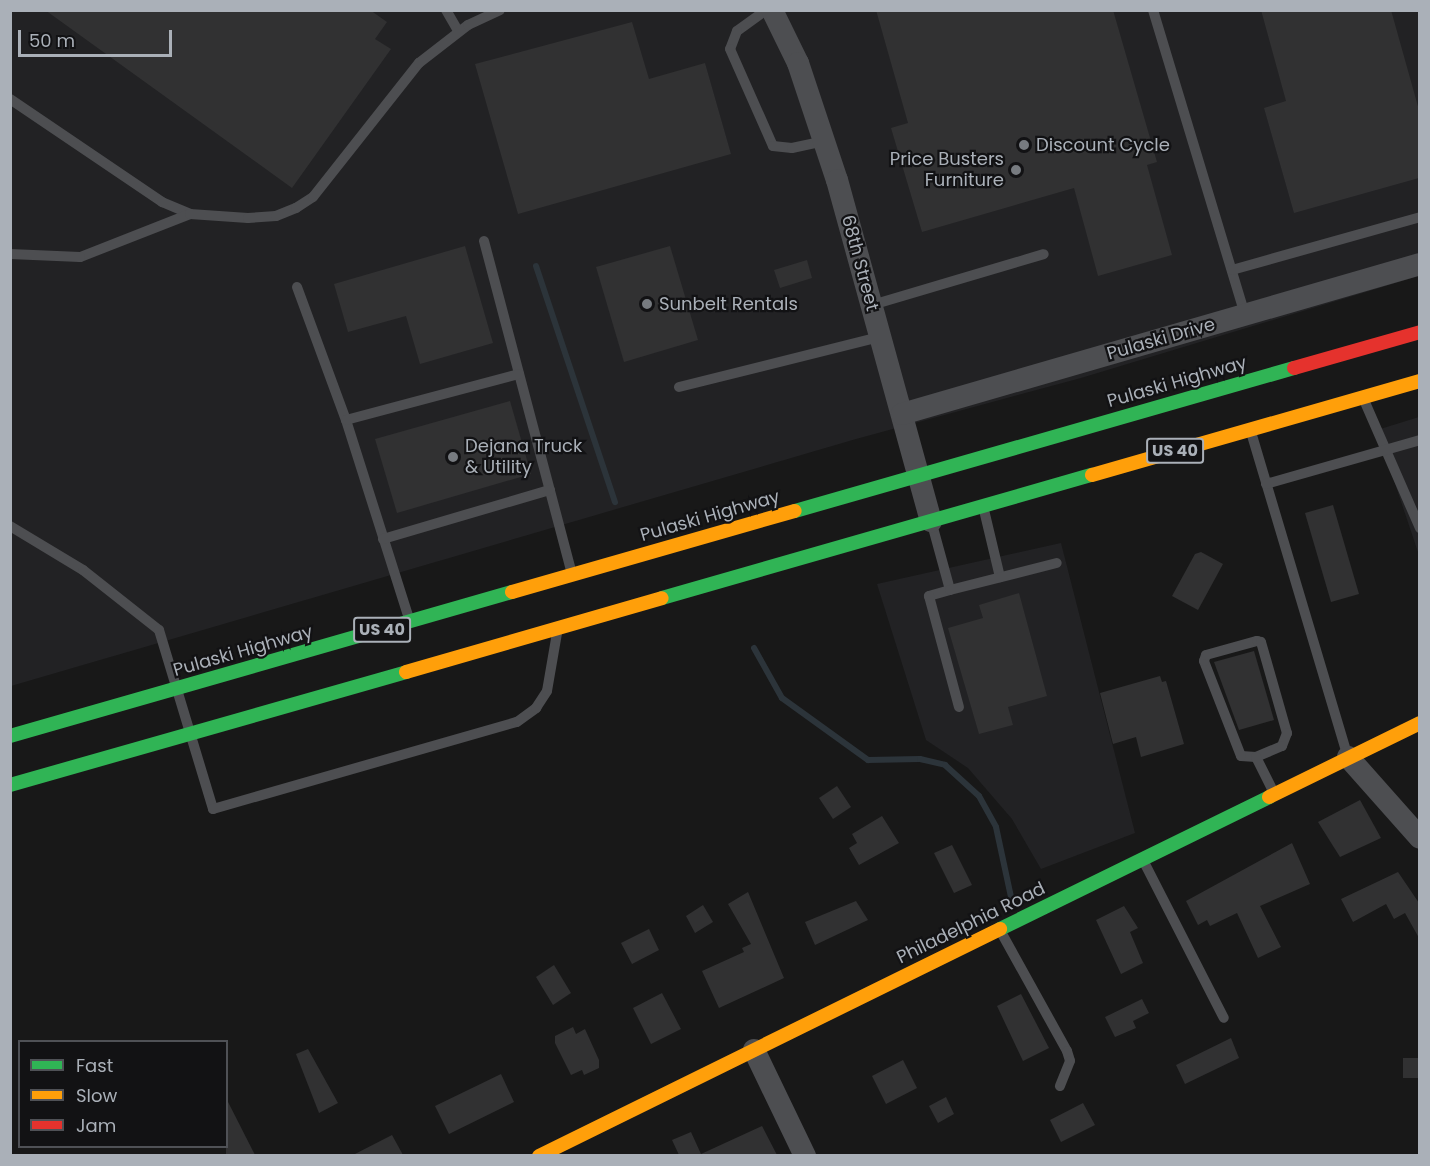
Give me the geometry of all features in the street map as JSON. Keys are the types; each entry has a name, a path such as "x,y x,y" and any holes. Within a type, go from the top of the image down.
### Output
{"main road":[{"name":"Pulaski Highway","path":"10,736 1419,332"},
{"name":"US 40","path":"10,785 1419,381"},
{"name":"Philadelphia Road","path":"539,1155 1419,723"}],"street":[{"name":"68th Street","path":"772,10 798,63 825,141 931,521"},
{"name":"Pulaski Drive","path":"902,414 1419,264"},
{"path":"1348,757 1419,838"},
{"path":"754,1050 805,1155"}],"lane":[{"path":"446,10 458,31"},
{"path":"10,99 162,202 190,214 276,216 313,197 419,63 458,31 500,10"},
{"path":"766,10 736,31 730,49 773,146 792,148 825,141"},
{"path":"1153,10 1245,314"},
{"path":"10,254 80,256 190,214"},
{"path":"1232,270 1419,218"},
{"path":"484,241 572,575"},
{"path":"872,305 1044,254"},
{"path":"297,287 346,420 410,622"},
{"path":"679,387 880,337"},
{"path":"346,420 519,374"},
{"path":"1362,397 1419,528"},
{"path":"1250,429 1348,757"},
{"path":"1266,484 1419,440"},
{"path":"383,539 550,490"},
{"path":"983,506 1000,577"},
{"path":"931,521 950,590"},
{"path":"10,526 83,570 159,630 213,809 517,722 536,708 547,691 558,628"},
{"path":"959,707 929,596 1056,563"},
{"path":"1257,641 1261,642 1288,739 1256,758 1241,756 1204,661 1206,655 1257,641"},
{"path":"1256,758 1274,794"},
{"path":"1143,859 1224,1018"},
{"path":"1000,929 1068,1051 1070,1061 1060,1086"}],"shaded area":[{"path":"11,11 1419,11 1419,276 1081,378 856,439 11,686"},
{"path":"1419,417 1419,555 1377,430"},
{"path":"1061,543 1135,833 1041,869 1012,819 968,768 926,740 877,584"}],"building":[{"path":"45,10 370,10 387,22 375,39 391,49 292,188"},
{"name":"Discount Cycle","path":"876,10 1113,10 1157,162 1147,165 1172,255 1098,276 1074,188 922,232 891,128 908,123"},
{"path":"1261,10 1391,10 1419,110 1419,178 1294,213 1264,108 1286,101"},
{"path":"632,22 649,79 705,63 731,154 518,214 475,64"},
{"path":"465,246 493,343 420,364 406,316 348,332 334,284"},
{"name":"Sunbelt Rentals","path":"670,246 698,340 624,362 596,267"},
{"path":"807,260 812,278 780,288 774,270"},
{"name":"Dejana Truck & Utility","path":"510,401 531,474 397,513 375,439"},
{"path":"1333,505 1359,594 1331,602 1305,513"},
{"path":"1201,552 1223,564 1198,610 1172,596 1195,554"},
{"path":"1019,593 1047,696 1008,707 1013,725 979,734 948,628 983,618 979,605"},
{"path":"1254,651 1274,720 1239,730 1214,662"},
{"path":"1160,676 1162,682 1166,681 1184,744 1141,757 1136,737 1113,744 1100,693"},
{"path":"837,786 851,807 833,819 819,798"},
{"path":"1360,800 1381,838 1340,857 1318,822"},
{"path":"882,816 899,843 859,865 849,848 857,843 852,834"},
{"path":"1292,843 1310,884 1260,906 1281,947 1258,958 1237,913 1210,926 1207,920 1198,925 1186,901"},
{"path":"952,845 972,885 954,893 934,853"},
{"path":"1398,872 1419,903 1419,938 1405,913 1394,919 1386,904 1353,922 1341,899"},
{"path":"748,892 784,978 719,1008 702,971 744,952 742,948 751,944 728,904"},
{"path":"856,901 868,920 815,945 805,922"},
{"path":"703,905 713,922 695,933 686,916"},
{"path":"1124,906 1138,928 1130,932 1143,963 1121,974 1096,920"},
{"path":"649,929 659,950 632,964 621,943"},
{"path":"554,965 571,993 553,1005 536,977"},
{"path":"662,993 681,1029 651,1044 633,1008"},
{"path":"1021,994 1049,1048 1023,1061 997,1006"},
{"path":"1142,999 1149,1013 1133,1021 1136,1028 1115,1037 1105,1017"},
{"path":"573,1027 576,1034 585,1029 599,1060 599,1068 584,1075 582,1070 571,1075 555,1043 555,1036"},
{"path":"1231,1038 1239,1058 1185,1084 1176,1065"},
{"path":"308,1049 338,1103 319,1113 296,1054"},
{"path":"1403,1058 1419,1058 1419,1078 1403,1078"},
{"path":"903,1060 917,1088 886,1104 872,1076"},
{"path":"501,1074 514,1102 449,1134 435,1106"},
{"path":"946,1097 954,1114 938,1123 929,1106"},
{"path":"228,1102 255,1155 226,1155 226,1148 228,1148"},
{"path":"1083,1103 1095,1125 1061,1142 1050,1120"},
{"path":"762,1126 777,1155 679,1155 672,1140 691,1132 701,1154"},
{"path":"392,1135 403,1155 353,1155"}],"waterway":[{"path":"536,266 615,502"},
{"path":"754,648 782,698 868,760 920,759 945,765 979,796 996,827 1011,897"}],"traffic: fast":[{"path":"795,511 1294,368"},
{"path":"662,598 1092,475"},
{"path":"10,736 512,592"},
{"path":"10,785 406,672"},
{"path":"1000,929 1269,797"}],"traffic: slow":[{"path":"1092,475 1420,381"},
{"path":"512,592 795,511"},
{"path":"406,672 662,598"},
{"path":"1269,797 1420,723"},
{"path":"539,1156 1000,929"}],"traffic: jam":[{"path":"1294,368 1420,332"}],"place":[{"name":"Discount Cycle","path":"1024,145"},
{"name":"Price Busters Furniture","path":"1016,170"},
{"name":"Sunbelt Rentals","path":"647,304"},
{"name":"Dejana Truck & Utility","path":"453,457"}]}
